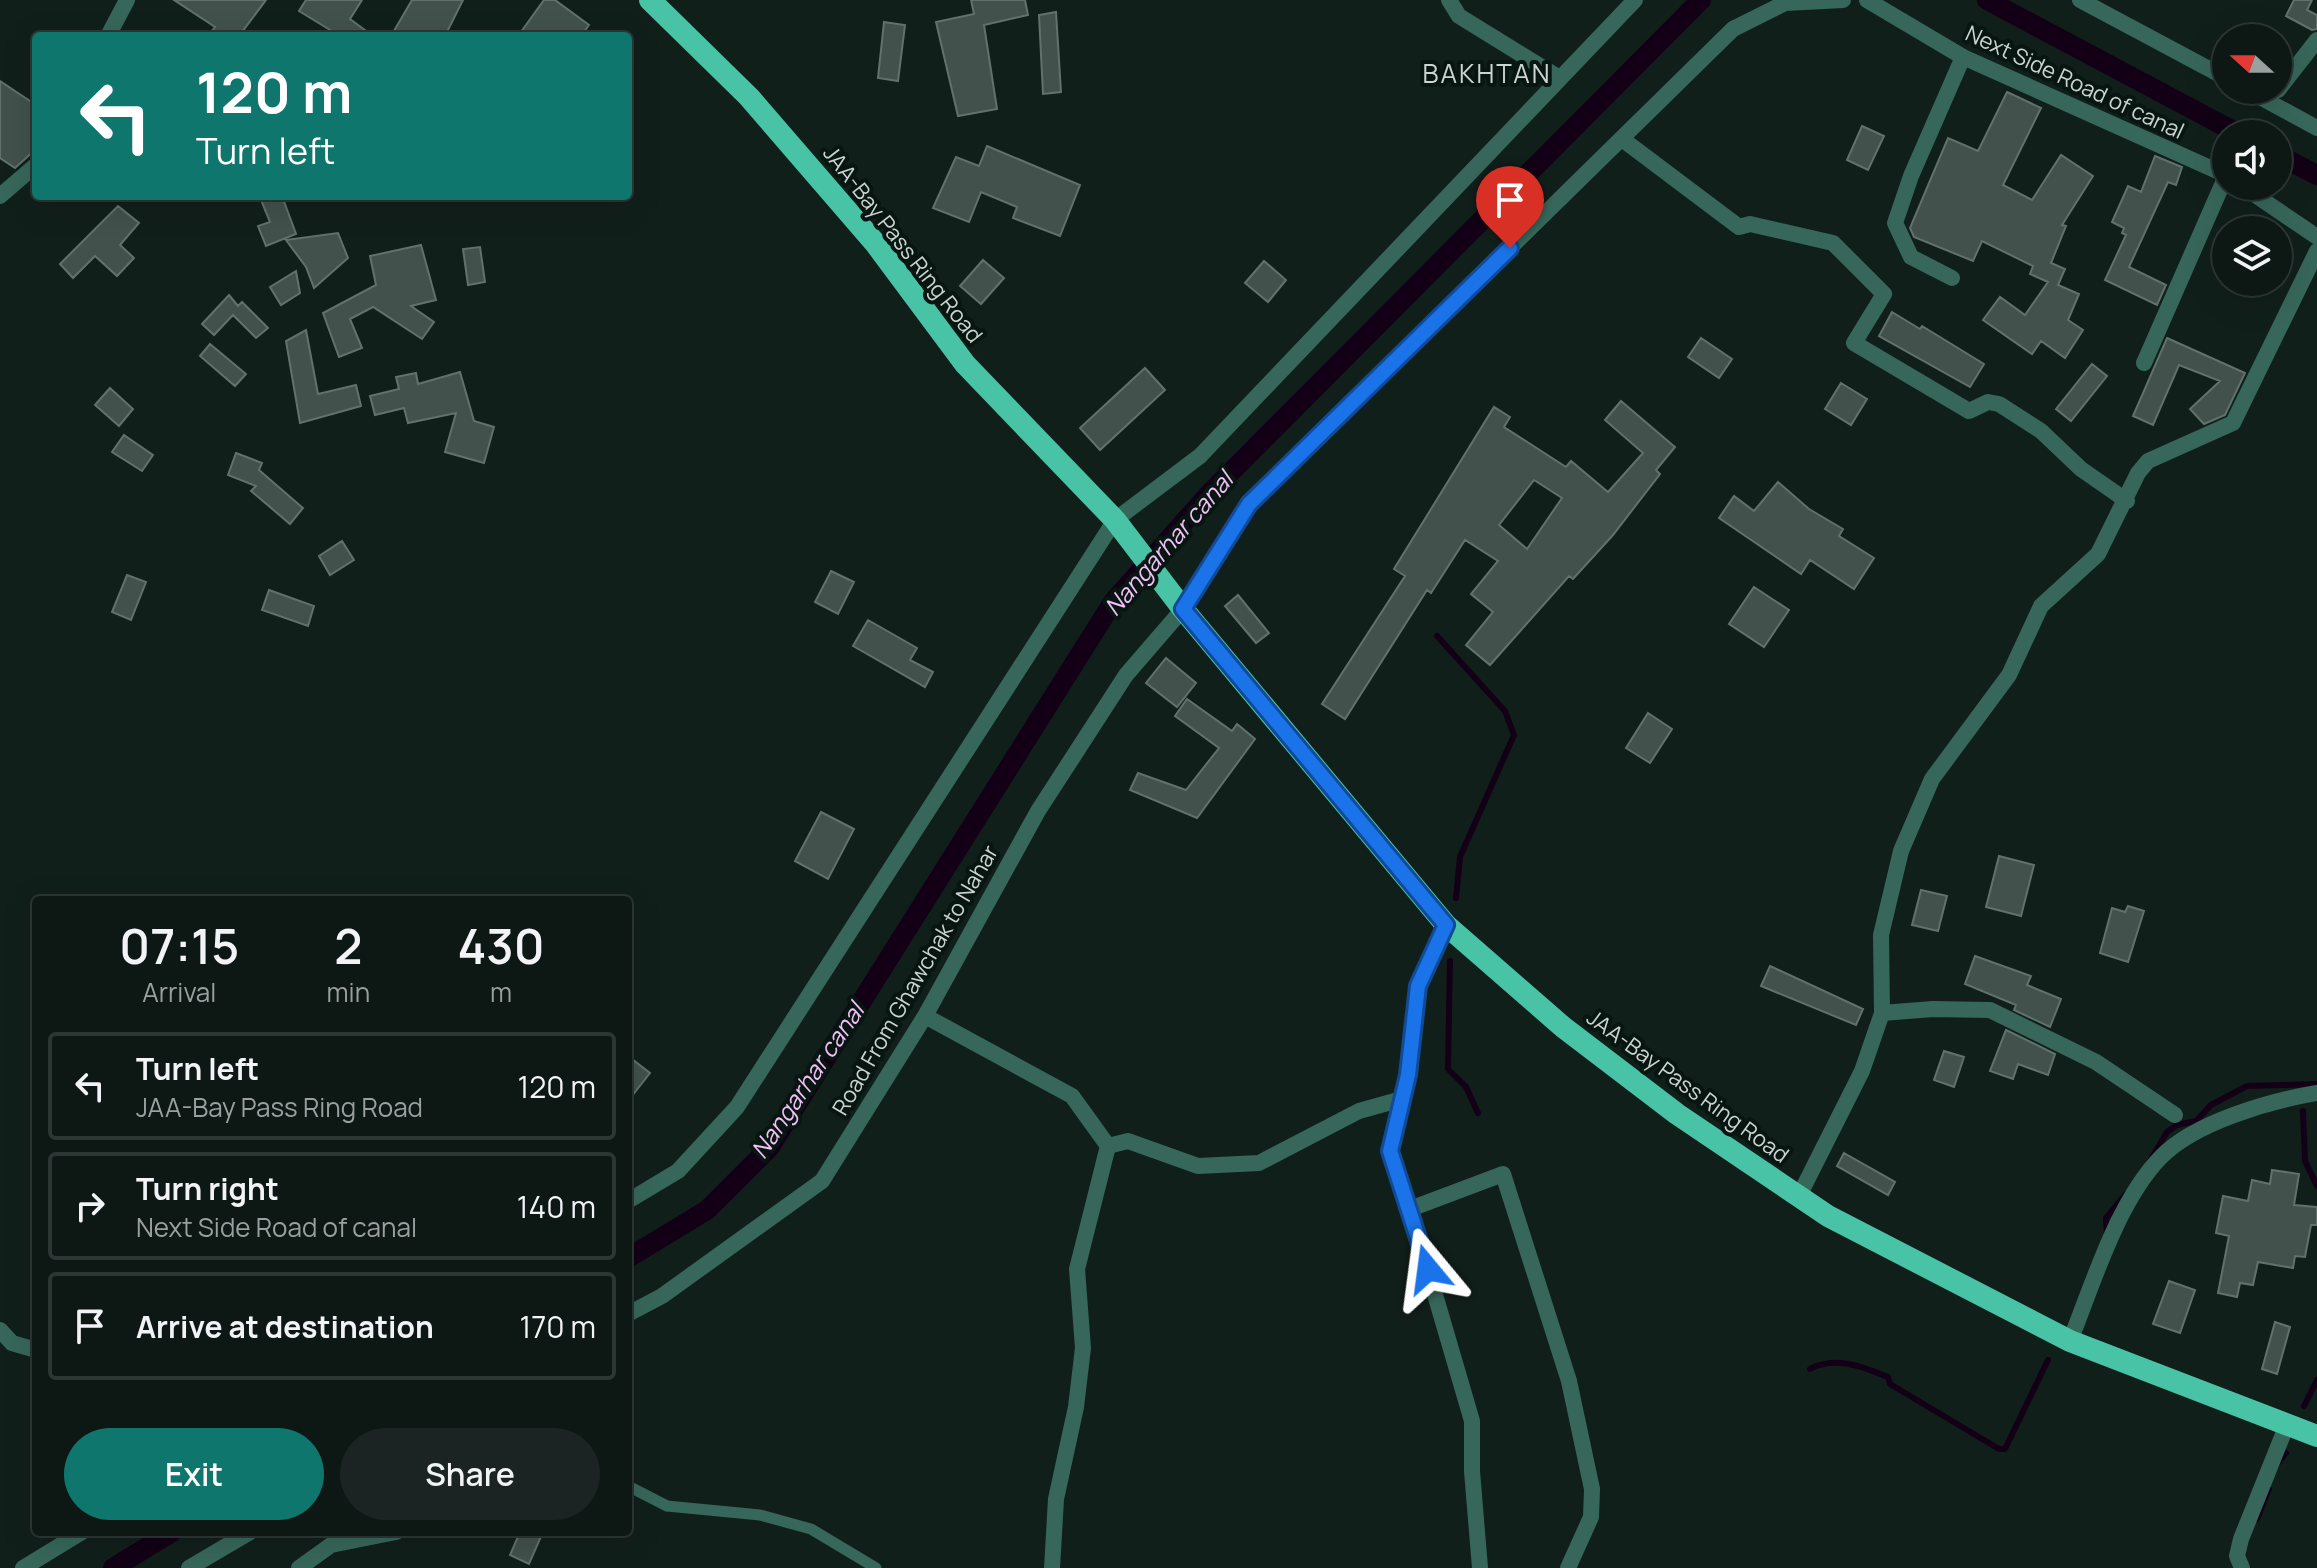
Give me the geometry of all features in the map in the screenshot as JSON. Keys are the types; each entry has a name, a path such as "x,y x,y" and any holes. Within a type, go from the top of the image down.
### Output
{"highway":[{"name":"JAA-Bay Pass Ring Road","path":"650,0 749,97 875,243 965,364 1115,520 1183,609 1446,925 1576,1036 1677,1114 1798,1198 1951,1282 2070,1341 2286,1427 2317,1436"}],"street":[{"path":"110,32 127,0"},
{"path":"1449,0 1459,16 1558,77"},
{"path":"632,1199 678,1171 737,1107 1115,520 1200,456 1558,77 1635,0"},
{"path":"1183,609 1249,504 1733,29 1785,3 1843,0"},
{"name":"Next Side Road of canal","path":"1867,0 1963,57 2212,170"},
{"path":"2080,0 2212,71"},
{"path":"2292,72 2317,40"},
{"path":"1952,278 1911,257 1895,223 1911,176 1963,57"},
{"path":"2287,104 2317,128"},
{"path":"1622,139 1739,227 1750,224 1833,243 1884,294 1854,343 1969,411 1988,402 1999,404 2041,431 2081,469 2127,501"},
{"path":"0,196 32,168"},
{"path":"2144,363 2215,200"},
{"path":"2263,200 2317,237"},
{"path":"1798,1198 1862,1071 1882,1013 1881,935 1901,851 1932,779 2009,675 2041,606 2098,554 2127,501 2138,473 2148,461 2233,423 2317,251"},
{"name":"Road From Ghawchak to Nahar","path":"632,1312 662,1296 822,1181 925,1016 1038,811 1126,675 1183,609"},
{"path":"1446,925 1418,986 1402,1099 1390,1151 1472,1421 1472,1471 1480,1568"},
{"path":"1882,1013 1933,1009 1990,1010 2096,1062 2175,1115"},
{"path":"925,1016 1072,1096 1108,1146 1077,1269 1083,1348 1076,1407 1056,1499 1052,1568"},
{"path":"2070,1341 2117,1222 2160,1157 2192,1132 2294,1097 2317,1093"},
{"path":"1108,1146 1128,1141 1198,1166 1259,1163 1359,1111 1402,1099"},
{"path":"1410,1209 1503,1174 1569,1381 1592,1489 1591,1517 1568,1568"},
{"path":"0,1330 12,1343 32,1349"},
{"path":"2242,1568 2237,1556 2241,1539 2286,1427"},
{"path":"23,1568 75,1536"},
{"path":"189,1568 243,1536"},
{"path":"299,1568 331,1545 376,1536"}],"lane":[{"path":"632,1488 667,1506 760,1515 811,1529 876,1568"}],"building":[{"path":"174,0 266,0 242,32 211,32 215,27"},
{"path":"306,0 362,0 350,19 368,32 333,32 299,11"},
{"path":"412,0 463,0 447,32 393,32"},
{"path":"544,0 555,0 589,25 584,32 521,32"},
{"path":"971,0 1025,0 1028,15 984,25 997,109 958,116 936,22 974,14"},
{"path":"2294,0 2312,0 2307,10 2317,15 2317,29 2312,30 2286,16"},
{"path":"1056,12 1061,92 1043,94 1039,15"},
{"path":"884,22 905,25 898,81 878,78"},
{"path":"0,81 32,102 32,153 15,168 0,158"},
{"path":"2007,92 2041,108 2003,185 2032,200 2061,155 2093,176 2062,225 2066,226 2051,263 2065,269 2058,285 2079,294 2068,320 2083,330 2065,358 2041,341 2032,354 1983,320 2000,297 2025,315 2048,282 2030,274 2033,266 1982,241 1973,261 1914,237 1910,228 1948,138 1978,151"},
{"path":"1862,126 1884,136 1868,170 1847,160"},
{"path":"987,146 1080,185 1060,236 1013,218 1017,207 981,192 969,222 933,208 956,157 979,166"},
{"path":"2155,156 2182,167 2176,185 2168,182 2129,267 2166,285 2157,305 2105,280 2126,235 2122,233 2124,228 2112,222 2128,186 2141,192"},
{"path":"261,200 283,200 296,234 266,246 258,226 270,222"},
{"path":"118,206 139,223 120,245 134,258 117,276 95,256 73,278 60,264"},
{"path":"338,233 348,258 314,288 306,267 286,240"},
{"path":"421,245 436,300 411,306 434,322 422,339 373,307 350,319 362,348 339,357 323,313 376,285 370,256"},
{"path":"480,247 485,282 468,285 463,249"},
{"path":"983,260 1004,278 981,304 960,286"},
{"path":"1264,261 1286,280 1268,302 1245,283"},
{"path":"296,271 300,293 281,305 270,287"},
{"path":"229,295 238,306 242,302 268,328 256,338 233,315 214,335 202,324"},
{"path":"1892,312 1920,329 1922,326 1984,364 1970,387 1879,336"},
{"path":"306,330 318,394 356,385 361,406 300,423 286,341"},
{"path":"1701,338 1732,359 1719,378 1688,357"},
{"path":"2167,338 2245,373 2225,415 2204,424 2190,409 2220,381 2179,365 2153,425 2133,416"},
{"path":"210,344 246,374 235,386 200,356"},
{"path":"2092,364 2107,376 2071,421 2056,409"},
{"path":"1145,368 1165,390 1100,450 1080,428"},
{"path":"460,372 474,421 494,427 484,463 445,452 456,413 408,423 404,408 375,415 370,396 399,389 396,377 416,373 418,384"},
{"path":"1841,383 1867,399 1851,425 1825,409"},
{"path":"110,388 133,409 119,426 95,405"},
{"path":"1621,401 1675,447 1656,470 1660,474 1613,535 1573,579 1569,576 1490,665 1466,645 1493,612 1471,594 1498,561 1465,540 1431,593 1427,590 1345,719 1322,704 1405,576 1394,569 1494,407 1510,417 1504,427 1566,467 1571,461 1608,492 1643,453 1605,420","holes":["1534,480 1562,498 1527,549 1499,525"]},
{"path":"124,435 153,455 142,471 112,452"},
{"path":"236,453 262,463 259,470 303,508 290,524 251,491 256,486 228,475"},
{"path":"1778,482 1809,509 1843,529 1839,536 1874,558 1854,589 1810,560 1801,574 1719,518 1734,496 1754,511"},
{"path":"342,541 354,560 330,575 319,556"},
{"path":"831,571 854,582 838,614 815,602"},
{"path":"127,575 146,582 131,620 112,612"},
{"path":"1754,587 1789,610 1764,647 1729,624"},
{"path":"269,590 314,606 308,626 262,610"},
{"path":"1238,595 1269,633 1256,643 1225,606"},
{"path":"868,620 917,648 910,660 933,672 925,687 853,646"},
{"path":"1166,658 1196,683 1177,707 1146,683"},
{"path":"1187,699 1232,731 1237,724 1255,739 1197,818 1130,790 1138,773 1186,790 1219,748 1175,716"},
{"path":"1648,713 1672,729 1650,763 1626,748"},
{"path":"821,812 854,829 828,879 795,861"},
{"path":"1999,856 2034,865 2021,916 1986,907"},
{"path":"1921,890 1947,896 1938,931 1912,925"},
{"path":"2128,906 2144,911 2128,962 2100,953 2112,908 2125,912"},
{"path":"1975,956 2031,976 2027,985 2061,999 2050,1027 2014,1010 2016,1005 1965,984"},
{"path":"1770,966 1863,1009 1856,1025 1761,986"},
{"path":"2006,1030 2055,1054 2048,1075 2018,1064 2013,1079 1990,1071"},
{"path":"1944,1051 1964,1057 1954,1087 1934,1080"},
{"path":"632,1059 650,1073 632,1096"},
{"path":"1844,1153 1895,1182 1888,1195 1837,1166"},
{"path":"2272,1170 2299,1174 2294,1205 2317,1207 2317,1225 2311,1225 2305,1257 2295,1256 2293,1268 2258,1262 2253,1285 2240,1283 2237,1297 2218,1293 2229,1236 2216,1233 2223,1196 2248,1201 2252,1180 2270,1184"},
{"path":"2169,1281 2195,1290 2180,1333 2153,1324"},
{"path":"2275,1322 2290,1327 2277,1374 2262,1369"},
{"path":"518,1536 541,1536 529,1564 510,1555"}],"waterway":[{"name":"Nangarhar canal","path":"632,1256 707,1210 770,1147 1113,602 1209,494 1701,0"},
{"name":"Nangarhar canal","path":"1987,0 2213,120"},
{"name":"Nangarhar canal","path":"2292,162 2317,175"},
{"path":"1437,636 1505,711 1514,735 1460,857 1456,898"},
{"path":"1450,961 1448,1069 1466,1087 1478,1113"},
{"path":"2149,1163 2167,1132 2177,1125 2196,1121 2211,1105 2247,1086 2317,1084"},
{"path":"2303,1111 2305,1161 2317,1186"},
{"path":"2107,1236 2106,1218 2126,1194"},
{"path":"1810,1369 1839,1363 1859,1366 1888,1377 1890,1384 1999,1449 2005,1449 2048,1360"},
{"path":"2304,1406 2317,1380"},
{"path":"2278,1463 2286,1453"},
{"path":"2257,1519 2269,1489"},
{"name":"Nangarhar canal","path":"113,1568 165,1536"}],"district":[{"name":"BAKHTAN","path":"1487,74"}],"route":[{"path":"1428,1269 1390,1151 1408,1075 1418,986 1446,925 1183,609 1249,504 1510,248"}]}
